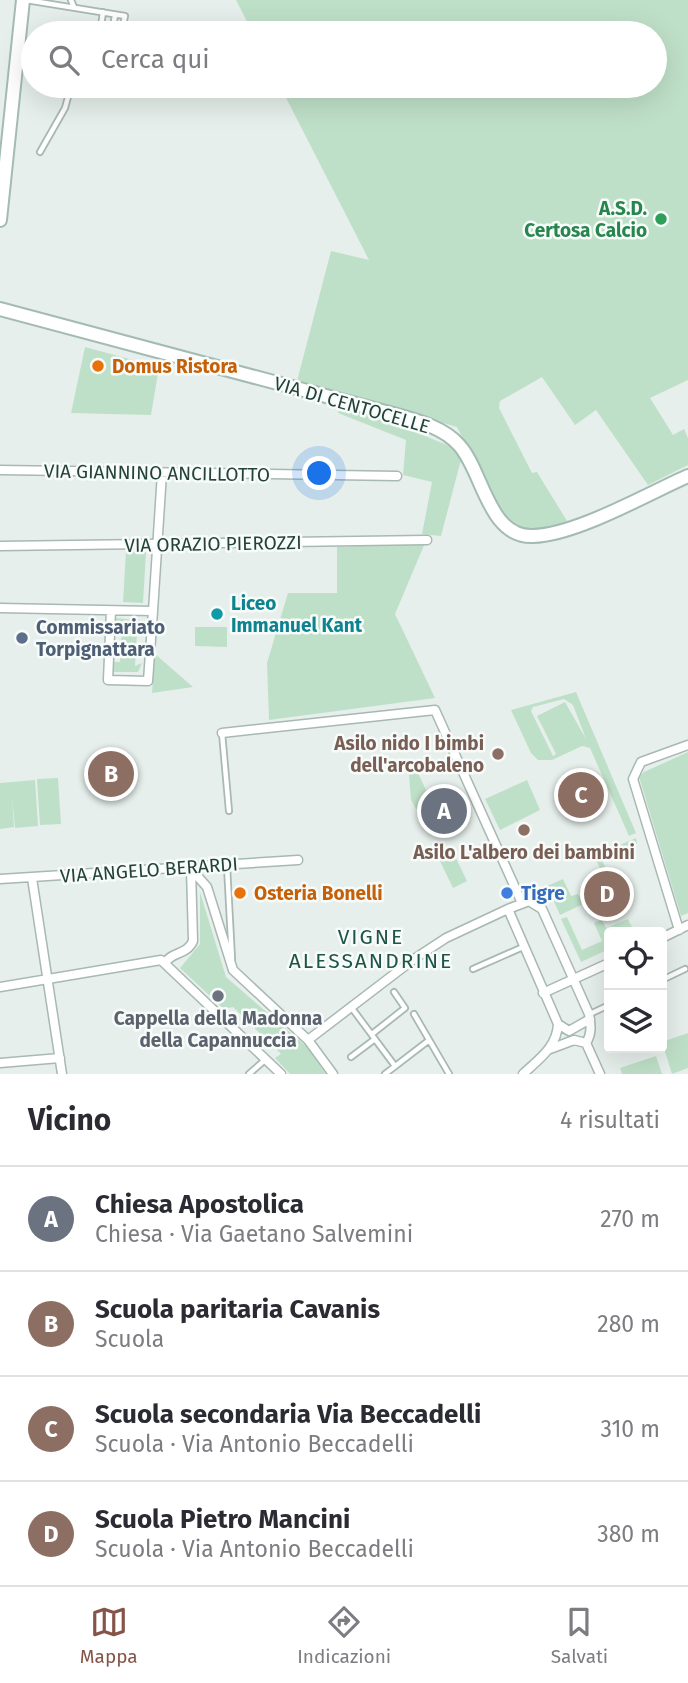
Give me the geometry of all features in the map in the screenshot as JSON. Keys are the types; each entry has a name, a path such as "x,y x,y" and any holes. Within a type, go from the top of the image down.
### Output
{"street":[{"path":"22,21 24,0"},
{"path":"0,220 21,28"},
{"name":"VIA DI CENTOCELLE","path":"0,309 436,428 461,447 505,525 521,535 540,536 556,532 687,480"},
{"name":"VIA GIANNINO ANCILLOTTO","path":"0,470 397,476"},
{"path":"111,611 108,680 148,681 162,474"},
{"name":"VIA ORAZIO PIEROZZI","path":"0,546 158,546 427,540"},
{"path":"0,608 153,611"},
{"path":"222,733 435,710 522,902"},
{"path":"667,936 684,927 635,792 635,768 647,759 688,745"},
{"name":"VIA ANGELO BERARDI","path":"0,879 191,869 299,860"},
{"path":"165,963 193,943 191,869"},
{"path":"191,869 206,885 231,967 308,1040 333,1074"},
{"path":"32,877 62,1074"},
{"path":"308,1040 414,959 446,938 522,902 533,901 541,907 590,1017 591,1031 586,1043 600,1074"},
{"path":"508,909 558,1024 569,1031 590,1017"},
{"path":"0,987 159,959 281,1074"},
{"path":"543,993 604,965"},
{"path":"523,1074 550,1049 558,1024"},
{"path":"550,1049 574,1040 586,1043"},
{"path":"0,1063 60,1058"}],"lane":[{"path":"24,0 125,16 124,21"},
{"path":"71,0 74,7"},
{"path":"102,21 103,12"},
{"path":"114,21 115,15"},
{"path":"40,152 65,108 68,98"},
{"path":"222,733 229,811"},
{"path":"227,866 233,934 231,967"},
{"path":"473,969 523,947"},
{"path":"667,978 685,969"},
{"path":"351,1057 405,1008 394,992"},
{"path":"590,1017 604,1008"},
{"path":"354,1011 395,1066"},
{"path":"414,1014 449,1074"},
{"path":"385,1074 428,1041"},
{"path":"249,1074 266,1059"}],"green space":[{"path":"236,0 688,0 688,380 650,398 673,435 684,429 688,438 688,465 648,485 596,410 575,425 542,377 500,401 499,408 532,473 537,472 567,521 536,531 525,530 515,526 499,508 457,427 297,381 331,251 369,260 286,98 667,98 667,21 247,21"},
{"path":"85,347 159,367 151,415 71,413"},
{"path":"341,402 457,449 462,456 441,536 422,534 432,482 403,475 406,440 338,413"},
{"path":"425,543 395,614 435,698 269,720 267,663 288,593 337,593 337,547"},
{"path":"126,551 146,552 143,603 123,602"},
{"path":"116,618 144,621 144,629 137,633 135,666 142,663 138,672 113,672 113,662 120,662 122,628 115,628"},
{"path":"195,627 227,627 227,647 195,646"},
{"path":"155,654 193,687 152,693"},
{"path":"576,692 636,833 629,836 590,748 582,746 552,760 538,760 531,753 511,710","holes":["564,699 573,705 586,739 565,702 537,716 556,754 553,756 531,711 533,707"]},
{"path":"688,752 688,913 681,916 639,777 644,772"},
{"path":"412,760 432,803 416,809 411,800 408,762"},
{"path":"58,778 61,824 40,825 37,779"},
{"path":"35,780 38,826 15,828 12,797 14,827 0,829 0,783"},
{"path":"527,780 540,810 500,830 485,799"},
{"path":"636,838 637,844 602,860 610,878 617,876 625,892 614,897 594,856"},
{"path":"453,852 467,881 453,888 439,859"},
{"path":"563,879 571,896 578,894 583,904 560,915 547,886"},
{"path":"200,892 226,977 307,1047 326,1074 290,1074 275,1058 281,1054 233,1007 224,1009 180,968 200,944"},
{"path":"567,917 582,950 602,941 594,923 602,920 606,927 604,951 581,962 561,919"},
{"path":"628,919 632,927 608,927"},
{"path":"688,1033 688,1068 672,1074 665,1053 667,1040"},
{"path":"656,1056 662,1074 622,1074 620,1068"}],"place":[{"name":"A.S.D. Certosa Calcio","path":"661,219"},
{"name":"Domus Ristora","path":"98,366"},
{"name":"Liceo Immanuel Kant","path":"217,614"},
{"name":"Commissariato Torpignattara","path":"22,638"},
{"name":"Asilo nido I bimbi dell'arcobaleno","path":"498,754"},
{"name":"Scuola paritaria Cavanis","path":"111,774"},
{"name":"Scuola secondaria Via Beccadelli","path":"581,795"},
{"name":"Chiesa Apostolica","path":"444,811"},
{"name":"Asilo L'albero dei bambini","path":"524,830"},
{"name":"Osteria Bonelli","path":"240,893"},
{"name":"Tigre","path":"507,893"},
{"name":"Scuola Pietro Mancini","path":"607,894"},
{"name":"Cappella della Madonna della Capannuccia","path":"218,996"}],"district":[{"name":"VIGNE ALESSANDRINE","path":"371,949"}]}
